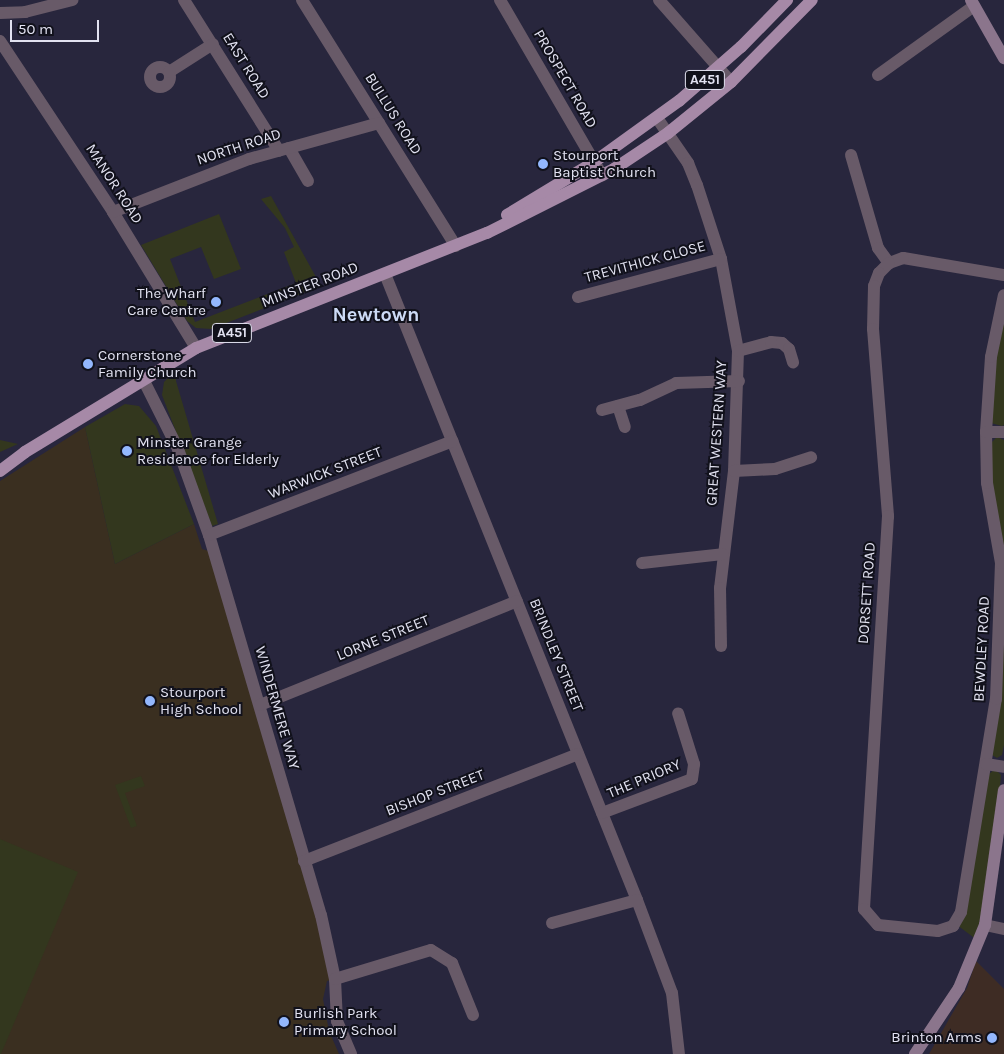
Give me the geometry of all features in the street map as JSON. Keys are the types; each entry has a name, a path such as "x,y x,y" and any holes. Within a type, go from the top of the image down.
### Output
{"main road":[{"name":"MINSTER ROAD","path":"456,246 594,162 657,118 718,68 787,0"},
{"name":"MINSTER ROAD","path":"0,471 24,452 196,348 456,246 602,175 668,132 731,82 812,0"},
{"path":"971,2 1004,58"},
{"name":"MINSTER ROAD","path":"0,460 24,452"},
{"path":"915,1054 959,988 985,925 1003,796"}],"street":[{"path":"0,13 25,12 72,0"},
{"name":"EAST ROAD","path":"184,0 284,149 308,181"},
{"name":"BULLUS ROAD","path":"302,0 456,246"},
{"name":"PROSPECT ROAD","path":"500,0 602,175"},
{"path":"659,0 731,82"},
{"path":"878,75 971,2"},
{"path":"169,72 213,44"},
{"name":"MANOR ROAD","path":"2,49 113,212 196,348"},
{"name":"GREAT WESTERN WAY","path":"657,118 668,132 691,170 721,258 738,351 739,381 734,471 723,554 721,646"},
{"name":"NORTH ROAD","path":"113,212 196,178 284,149 379,123"},
{"path":"851,155 878,248 889,263 903,258 1004,275"},
{"name":"TREVITHICK CLOSE","path":"578,296 721,258"},
{"name":"DORSETT ROAD","path":"878,926 864,909 888,516 873,329 874,286 879,273 889,263"},
{"name":"BRINDLEY STREET","path":"386,274 637,900 672,993 679,1054"},
{"name":"BEWDLEY ROAD","path":"878,926 938,931 953,926 961,912 996,700 1001,610 1001,563 987,483 986,432 991,357 1004,295"},
{"path":"738,351 771,342 782,343 789,349 793,362"},
{"name":"WINDERMERE WAY","path":"143,379 178,449 209,535 321,915 335,978 338,1021 351,1054"},
{"path":"602,410 648,397 676,383 739,381"},
{"path":"618,406 625,427"},
{"path":"986,432 1004,432"},
{"name":"WARWICK STREET","path":"209,535 453,442"},
{"path":"734,471 775,469 811,457"},
{"path":"642,563 723,554"},
{"name":"LORNE STREET","path":"260,705 517,601"},
{"name":"THE PRIORY","path":"602,814 692,779 694,764 678,712"},
{"name":"BISHOP STREET","path":"304,861 578,754"},
{"path":"986,764 1004,767"},
{"path":"552,923 637,900"},
{"path":"985,925 1004,929"},
{"path":"335,978 431,950 452,963 473,1015"}],"shaded area":[{"path":"85,427 115,564 194,524 202,549 215,553 335,979 327,981 323,999 329,1031 339,1054 0,1054 0,481"},
{"name":"Brinton Arms","path":"976,961 1004,989 1004,1054 929,1054 967,988"}],"green space":[{"path":"271,196 321,286 211,329 196,328 187,321 141,245 219,214 241,269 214,279 201,247 170,259 195,322 296,283 284,252 294,247 285,228 261,199"},
{"path":"1004,318 1004,425 1002,426 991,423 994,358"},
{"path":"176,370 176,381 218,524 212,526 162,395 164,382"},
{"path":"125,404 139,406 156,426 194,524 115,564 85,427"},
{"path":"997,437 1004,440 1004,562 990,482 989,445"},
{"path":"0,440 18,444 0,452"},
{"path":"1004,595 1004,745 1002,755 997,758 992,755"},
{"path":"995,769 1001,775 999,798 977,940 957,925 989,774"},
{"path":"141,776 145,786 125,793 137,826 131,828 115,785"},
{"path":"0,839 78,872 1,1054 0,1054"}],"place":[{"name":"Stourport Baptist Church","path":"543,164"},
{"name":"The Wharf Care Centre","path":"216,302"},
{"name":"Cornerstone Family Church","path":"88,364"},
{"name":"Minster Grange Residence for Elderly","path":"127,451"},
{"name":"Stourport High School","path":"150,701"},
{"name":"Burlish Park Primary School","path":"284,1022"},
{"name":"Brinton Arms","path":"992,1038"}],"district":[{"name":"Newtown","path":"376,314"}]}
